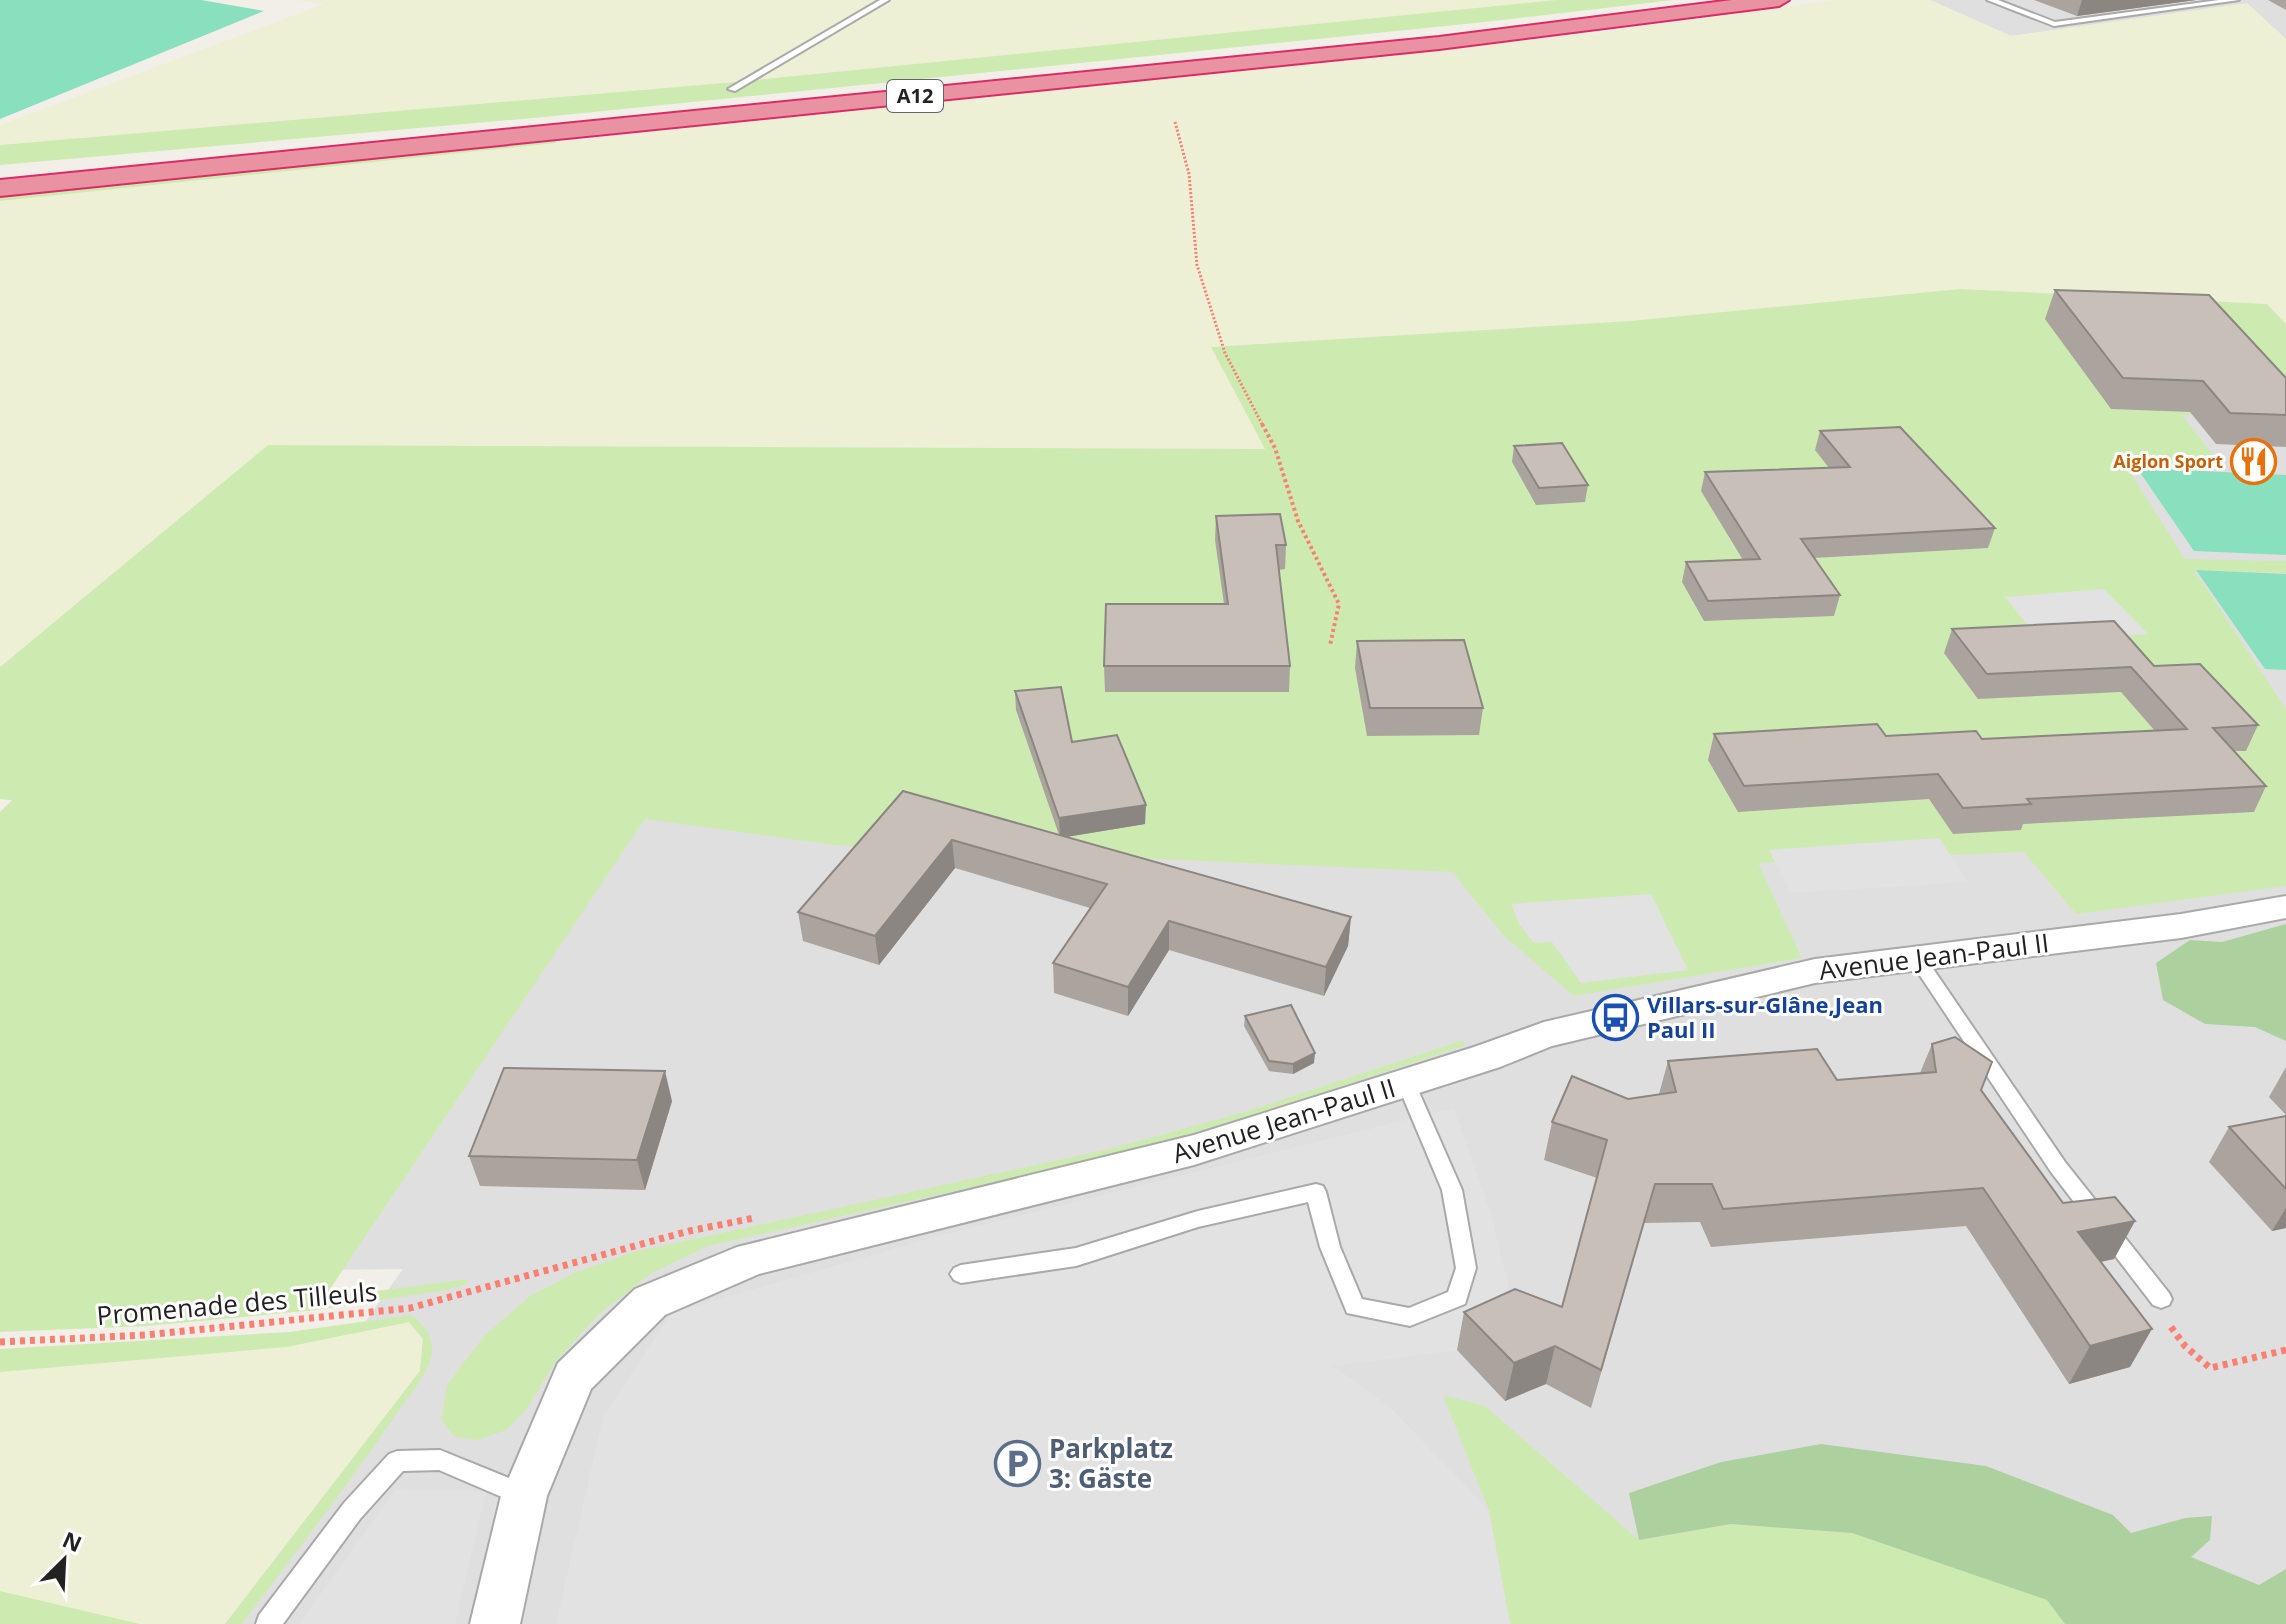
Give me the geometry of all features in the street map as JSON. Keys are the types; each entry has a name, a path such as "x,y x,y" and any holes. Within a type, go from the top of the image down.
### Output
{"highway":[{"name":"A12","path":"0,174 114,166 1428,35 1716,0"},
{"name":"A12","path":"0,188 1439,43 1779,0"}],"street":[{"name":"Avenue Jean-Paul II","path":"495,1624 524,1496 574,1377 650,1302 752,1259 1194,1150 1487,1057 1544,1035 1815,971 2181,926 2286,907"}],"lane":[{"path":"732,89 885,0"},
{"path":"1991,0 2054,24 2235,0"},
{"path":"1917,958 2058,1167 2161,1299"},
{"path":"961,1274 1076,1257 1198,1219 1316,1192 1330,1247 1355,1307 1410,1317 1457,1298 1466,1268 1452,1190 1406,1083"},
{"path":"268,1624 352,1511 397,1461 440,1460 524,1496"}],"path":[{"path":"1175,122 1189,174 1197,265 1225,353 1275,448 1298,521 1339,604 1330,645"},
{"name":"Promenade des Tilleuls","path":"0,1342 146,1335 410,1308 476,1292"},
{"path":"2161,1299 2165,1318 2185,1346 2210,1368 2286,1350"}],"shaded area":[{"path":"1930,0 2286,0 2286,39 2247,4 2011,36"},
{"path":"2286,324 2286,1624 149,1624 403,1269 0,1274 0,812 12,800 0,799 0,667"},
{"path":"2104,589 2148,634 2041,642 2005,597"},
{"path":"1939,838 1968,882 1791,893 1769,850"},
{"path":"1651,894 1688,970 1581,983 1552,942 1534,943 1519,924 1511,904"},
{"name":"Parkplatz 3: Gäste","path":"1454,1108 1491,1214 1509,1288 1507,1327 1457,1350 1333,1366 1389,1406 1489,1511 1510,1624 556,1624 603,1417 671,1313 942,1235"},
{"path":"395,1490 486,1491 455,1624 299,1624"}],"green space":[{"path":"0,0 201,0 264,11 0,119"},
{"path":"296,0 879,0 735,82 0,145 0,125 324,4"},
{"path":"893,0 1556,0 755,80"},
{"path":"1556,0 1673,0 1476,23 544,117 0,165 0,145 735,82"},
{"path":"1834,0 1930,0 2011,36 2247,3 2286,39 2286,324 2267,304 1960,289 1630,321 1212,347 1266,449 268,445 0,667 0,201 1601,32"},
{"path":"555,139 556,143 0,201 0,197"},
{"path":"1960,289 2267,304 2286,324 2286,418 2182,415 2224,469 2126,466 2185,559 2286,561 2286,573 2194,570 2286,709 2286,886 2076,914 2024,852 1758,863 1802,958 1574,996 1504,936 1452,872 835,845 645,819 324,1298 468,1279 466,1284 447,1290 316,1310 146,1326 0,1332 0,812 13,800 0,799 0,667 268,445 1265,449 1211,347 1630,321"},
{"path":"2137,468 2286,475 2286,555 2194,551"},
{"path":"2196,570 2286,574 2286,670 2265,669"},
{"path":"2286,924 2286,1041 2255,1027 2205,1024 2163,1000 2156,963 2190,940 2222,942"},
{"path":"1464,1041 1464,1046 1248,1117 1112,1156 708,1246 652,1273 599,1314 556,1361 524,1413 506,1430 478,1440 455,1437 441,1420 447,1385 484,1336 530,1296 574,1273 634,1252 1109,1149 1245,1112"},
{"path":"411,1315 423,1326 431,1340 432,1351 424,1374 342,1491 242,1624 225,1624 420,1371 423,1339 409,1322 287,1347 0,1372 0,1349 289,1332"},
{"path":"409,1322 423,1339 420,1371 225,1624 140,1624 0,1591 0,1372 287,1347"},
{"path":"1443,1395 1485,1406 1639,1540 1731,1524 1852,1533 2048,1600 2065,1624 1510,1624 1489,1511"},
{"path":"1821,1444 1986,1466 2113,1515 2131,1533 2185,1518 2212,1516 2210,1540 2191,1557 2259,1585 2286,1569 2286,1624 2065,1624 2047,1600 1852,1533 1731,1524 1639,1540 1629,1493 1721,1462"},
{"path":"0,1591 140,1624 0,1624"}],"building":[{"path":"2055,290 2209,295 2286,378 2286,415 2230,413 2203,381 2123,378"},
{"path":"1900,427 1995,528 1801,539 1840,595 1708,601 1686,562 1760,559 1705,472 1850,467 1820,431"},
{"path":"1562,443 1588,485 1539,488 1514,446"},
{"path":"1280,514 1286,545 1276,545 1290,666 1104,666 1106,604 1228,604 1216,516"},
{"path":"2114,621 2154,666 2200,664 2258,725 2213,728 2266,786 2027,799 2031,804 1963,808 1938,774 1744,786 1714,734 1877,724 1886,736 1976,731 1982,739 2187,729 2131,667 1987,674 1952,629"},
{"path":"1464,640 1483,708 1370,708 1357,641"},
{"path":"1061,687 1072,742 1117,735 1146,805 1059,818 1015,691"},
{"path":"903,791 1351,917 1326,967 1169,921 1128,987 1053,963 1107,884 952,840 875,936 798,912"},
{"path":"1291,1005 1315,1053 1293,1064 1269,1061 1245,1016"},
{"path":"1955,1037 1992,1062 1981,1090 2063,1203 2115,1197 2135,1221 2078,1232 2152,1329 2090,1346 1983,1188 1723,1209 1712,1184 1655,1184 1601,1370 1555,1346 1514,1363 1464,1312 1515,1289 1562,1307 1607,1140 1552,1122 1572,1076 1628,1099 1676,1092 1668,1061 1817,1049 1837,1080 1936,1072 1932,1044"},
{"path":"504,1068 665,1071 637,1160 469,1156"},
{"path":"2286,1116 2286,1189 2229,1127"}],"place":[{"name":"Aiglon Sport","path":"2254,462"},
{"name":"Villars-sur-Glâne,Jean Paul II","path":"1616,1018"},
{"name":"Parkplatz 3: Gäste","path":"1018,1464"}]}
